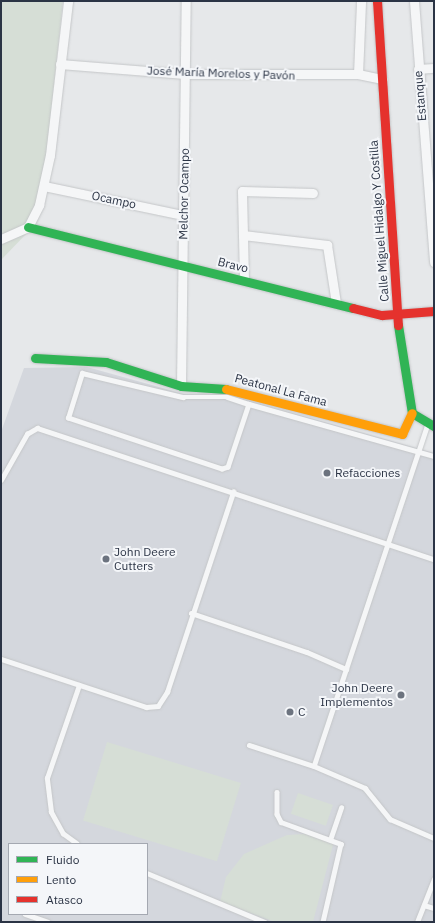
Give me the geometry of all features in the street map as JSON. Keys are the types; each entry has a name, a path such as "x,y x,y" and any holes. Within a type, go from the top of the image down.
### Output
{"street":[{"path":"1,239 28,227 44,186 68,1"},
{"name":"Melchor Ocampo","path":"181,386 186,1"},
{"path":"358,74 361,1"},
{"name":"Calle Miguel Hidalgo Y Costilla","path":"377,1 397,315 412,413"},
{"name":"Estanque","path":"414,1 418,69 434,262"},
{"name":"José María Morelos y Pavón","path":"60,64 185,74 358,74 382,79"},
{"path":"418,69 434,68"},
{"name":"Ocampo","path":"44,186 183,215"},
{"path":"244,280 243,190 313,193"},
{"name":"Bravo","path":"28,227 336,303 397,315 434,311"},
{"path":"243,235 327,245 336,303"},
{"name":"Peatonal La Fama","path":"35,358 105,361 181,386 233,389 402,434 412,413"},
{"path":"412,413 431,424"}],"lane":[{"path":"249,404 226,468 70,419 70,407 84,372 183,397 227,397 418,453 434,456"},
{"path":"314,766 386,543 418,453 431,424"},
{"path":"1,480 26,434 37,428 434,559"},
{"path":"1,659 146,708 158,706 167,692 191,613 233,492"},
{"path":"191,613 307,652 346,669"},
{"path":"76,843 64,834 51,812 47,778 79,685"},
{"path":"249,745 314,766 365,788 390,819 434,838"},
{"path":"277,792 277,814 281,822 339,841 343,848 323,922"},
{"path":"331,838 340,808"},
{"path":"148,874 265,922"},
{"path":"417,922 434,879"},
{"path":"424,905 434,908"},
{"path":"28,915 48,922"}],"shaded area":[{"path":"1,1 63,1 46,160 30,230 1,260"},
{"path":"87,367 184,394 232,396 434,453 434,922 1,922 1,432 24,368"},
{"path":"107,742 241,783 217,861 83,820"},
{"path":"298,793 333,805 326,826 291,814"},
{"path":"304,834 334,841 313,922 275,922 220,902 226,877 244,854 287,835"}],"traffic: fast":[{"path":"28,227 353,308"},
{"path":"398,325 412,413 434,426"},
{"path":"35,358 106,362 181,386 226,389"}],"traffic: slow":[{"path":"226,389 402,434 412,413"}],"traffic: jam":[{"path":"377,1 398,325"},
{"path":"353,308 382,315 434,311"}],"place":[{"name":"Refacciones","path":"327,473"},
{"name":"John Deere Cutters","path":"106,559"},
{"name":"John Deere Implementos","path":"401,695"},
{"name":"C","path":"290,712"}]}
